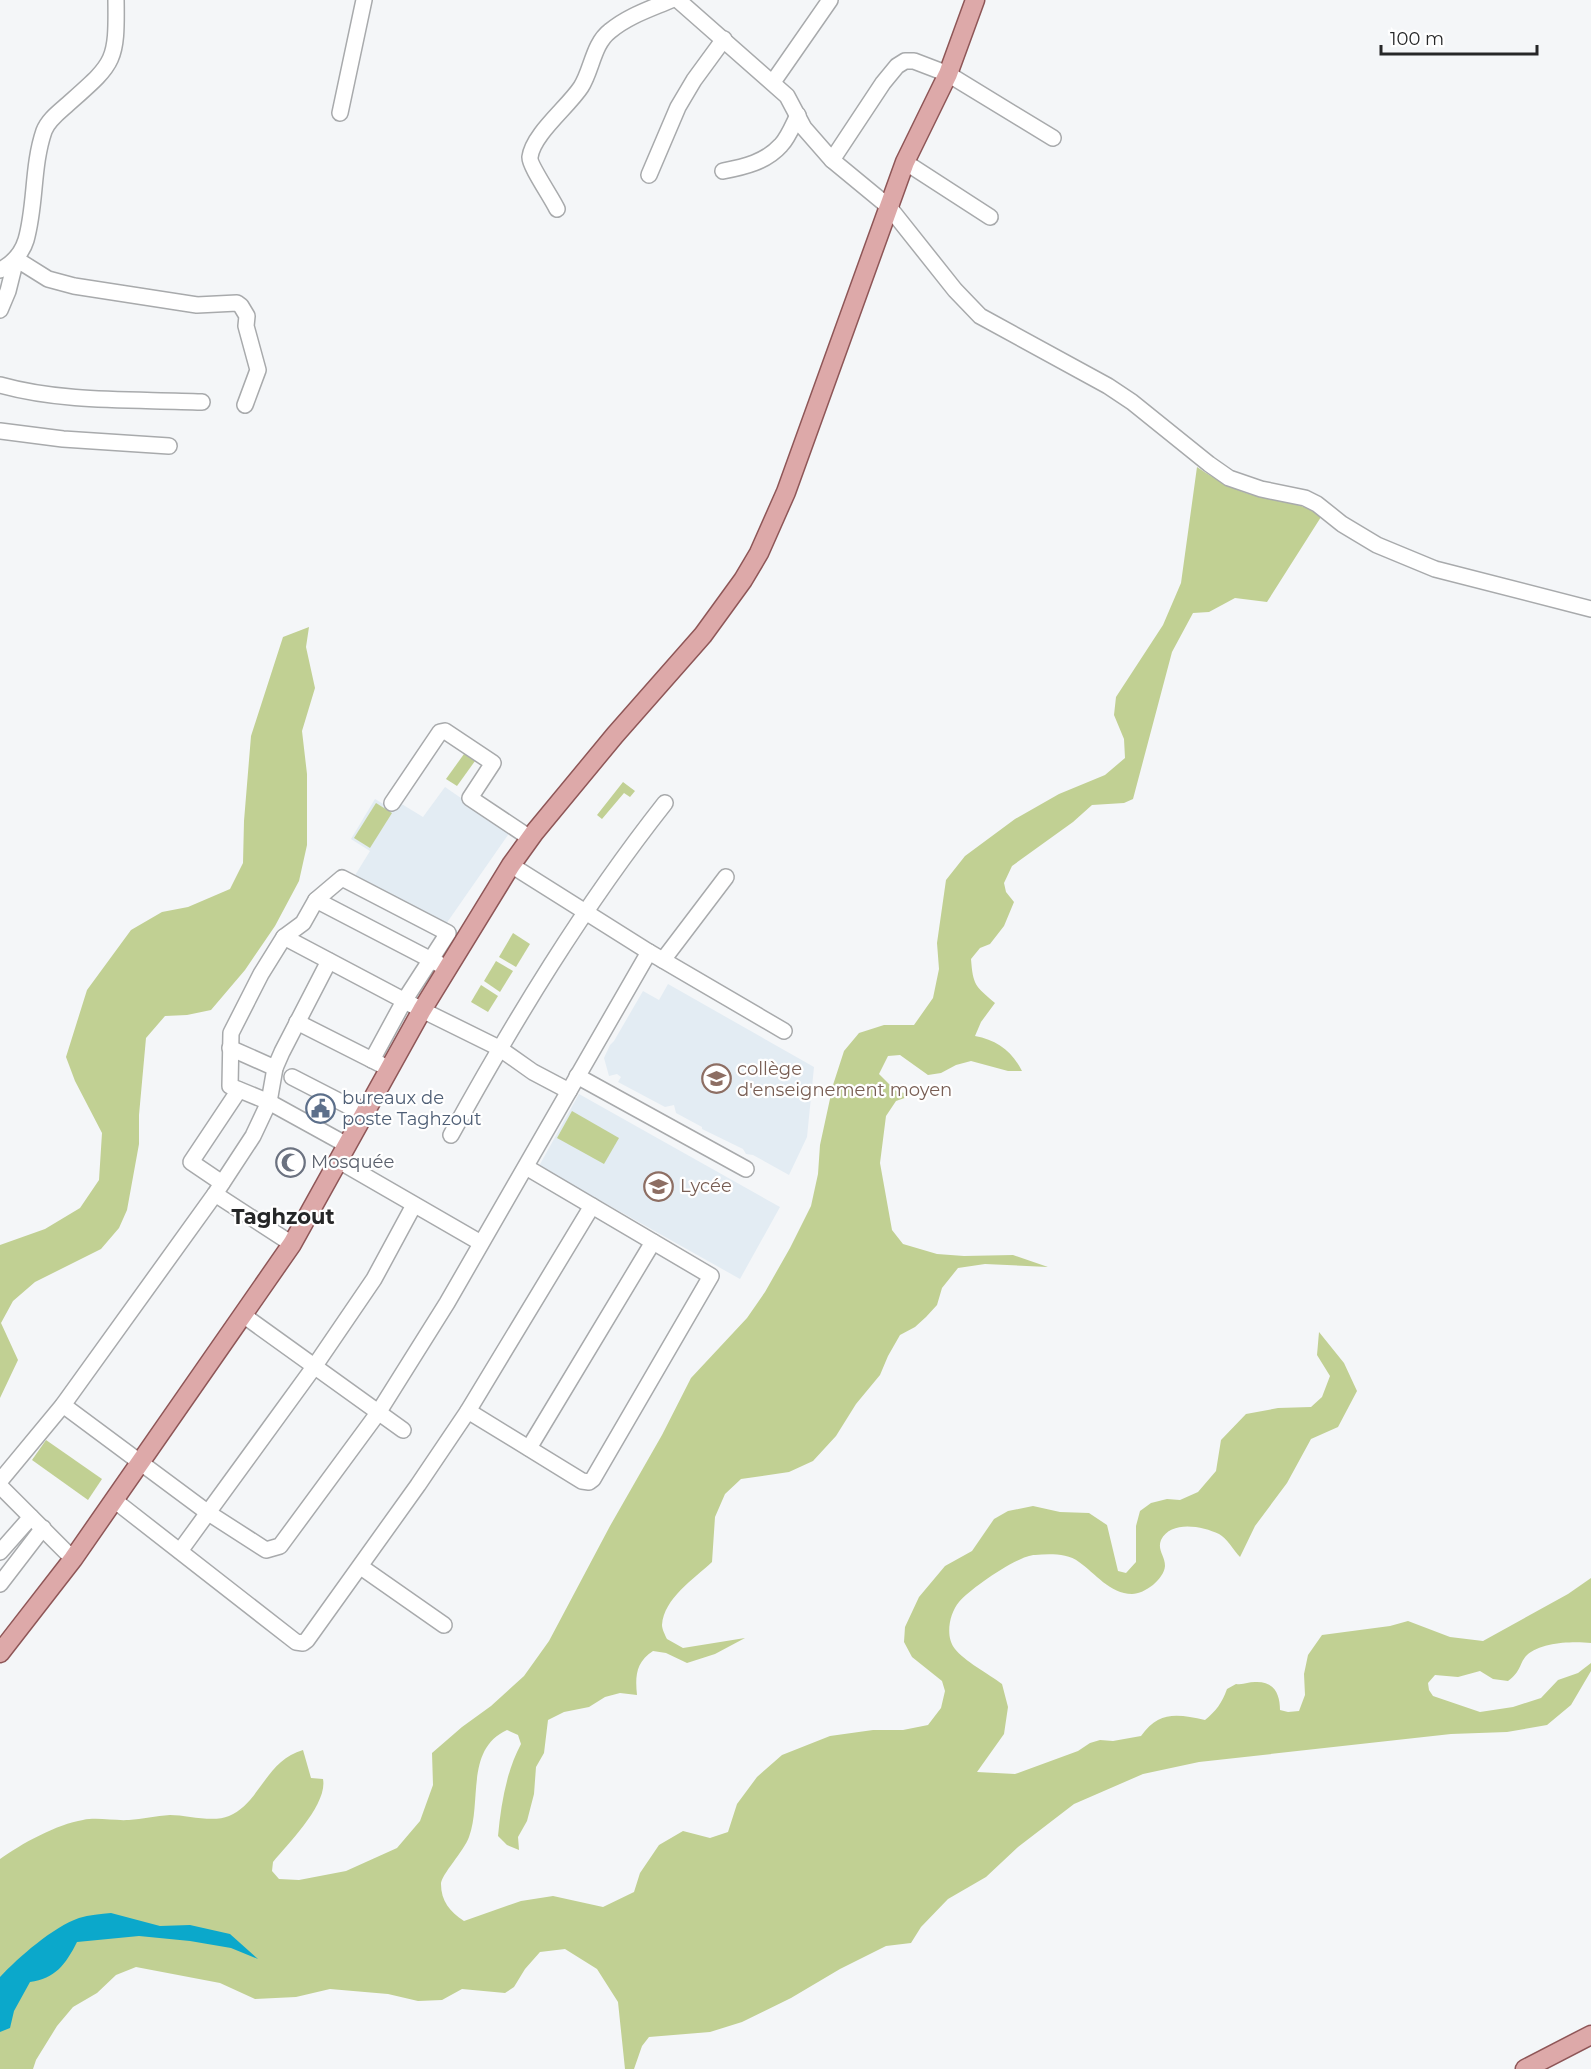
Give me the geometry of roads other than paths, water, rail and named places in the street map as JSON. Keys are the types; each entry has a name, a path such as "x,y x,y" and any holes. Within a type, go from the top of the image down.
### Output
{"main road":[{"path":"0,1653 73,1559 292,1244 422,1010 511,865 530,838 615,735 725,608 754,562 786,492 904,162 948,74 974,1"},
{"path":"1525,2069 1591,2035"}],"street":[{"path":"0,310 8,291 16,259 26,241 36,168 44,130 54,116 104,73 114,56 117,36 116,0"},
{"path":"340,113 364,0"},
{"path":"557,209 531,167 529,159 532,149 581,87 596,51 608,33 628,18 671,0"},
{"path":"678,0 787,96 804,128 832,160 889,207 955,290 980,316 1108,386 1229,478 1261,489 1305,498 1317,504 1356,533 1405,558 1479,582 1591,609"},
{"path":"773,82 830,0"},
{"path":"649,175 678,107 694,80 724,39"},
{"path":"832,160 883,83 897,66 905,61 914,61 948,74 1053,138"},
{"path":"723,171 746,166 766,157 782,145 798,116"},
{"path":"904,162 990,217"},
{"path":"0,270 16,259"},
{"path":"16,259 48,279 74,286 197,305 237,303 247,316 246,326 258,370 245,405"},
{"path":"0,386 71,397 202,402"},
{"path":"0,431 63,439 169,446"},
{"path":"392,803 440,732 445,731 493,763 470,798 530,838"},
{"path":"451,1135 499,1048 585,912 665,803"},
{"path":"511,865 656,956 784,1031"},
{"path":"63,1405 207,1512 266,1550 280,1546 378,1413 447,1303 578,1076 656,956 726,877"},
{"path":"372,1060 404,1001 448,933 342,878 316,900 303,922 284,938 261,974 231,1033 230,1086 269,1102 414,1205 481,1243"},
{"path":"316,900 447,969"},
{"path":"284,938 499,1048 533,1072 569,1091"},
{"path":"73,1559 0,1483 63,1405 253,1136 269,1102 275,1068 329,962"},
{"path":"297,1022 389,1069"},
{"path":"230,1048 275,1068"},
{"path":"578,1076 746,1169"},
{"path":"292,1077 364,1114"},
{"path":"239,1090 191,1162 218,1188 292,1244"},
{"path":"468,1411 582,1481 589,1482 593,1479 711,1275 526,1167"},
{"path":"180,1551 375,1279 414,1205"},
{"path":"114,1500 296,1642 303,1643 361,1567 468,1411 592,1206"},
{"path":"529,1448 653,1242"},
{"path":"243,1315 403,1430"},
{"path":"0,1552 31,1517"},
{"path":"0,1584 43,1528"},
{"path":"361,1567 444,1625"}],"water":[{"path":"111,1913 160,1926 190,1925 230,1934 258,1959 231,1948 139,1936 77,1942 59,1969 46,1978 30,1982 14,2011 10,2028 0,2032 0,1977 26,1952 58,1928 79,1918"}],"place":[{"name":"collège d'enseignement moyen","path":"716,1079"},
{"name":"bureaux de poste Taghzout","path":"321,1108"},
{"name":"Mosquée","path":"290,1162"},
{"name":"Lycée","path":"659,1186"}],"district":[{"name":"Taghzout","path":"283,1217"}]}
